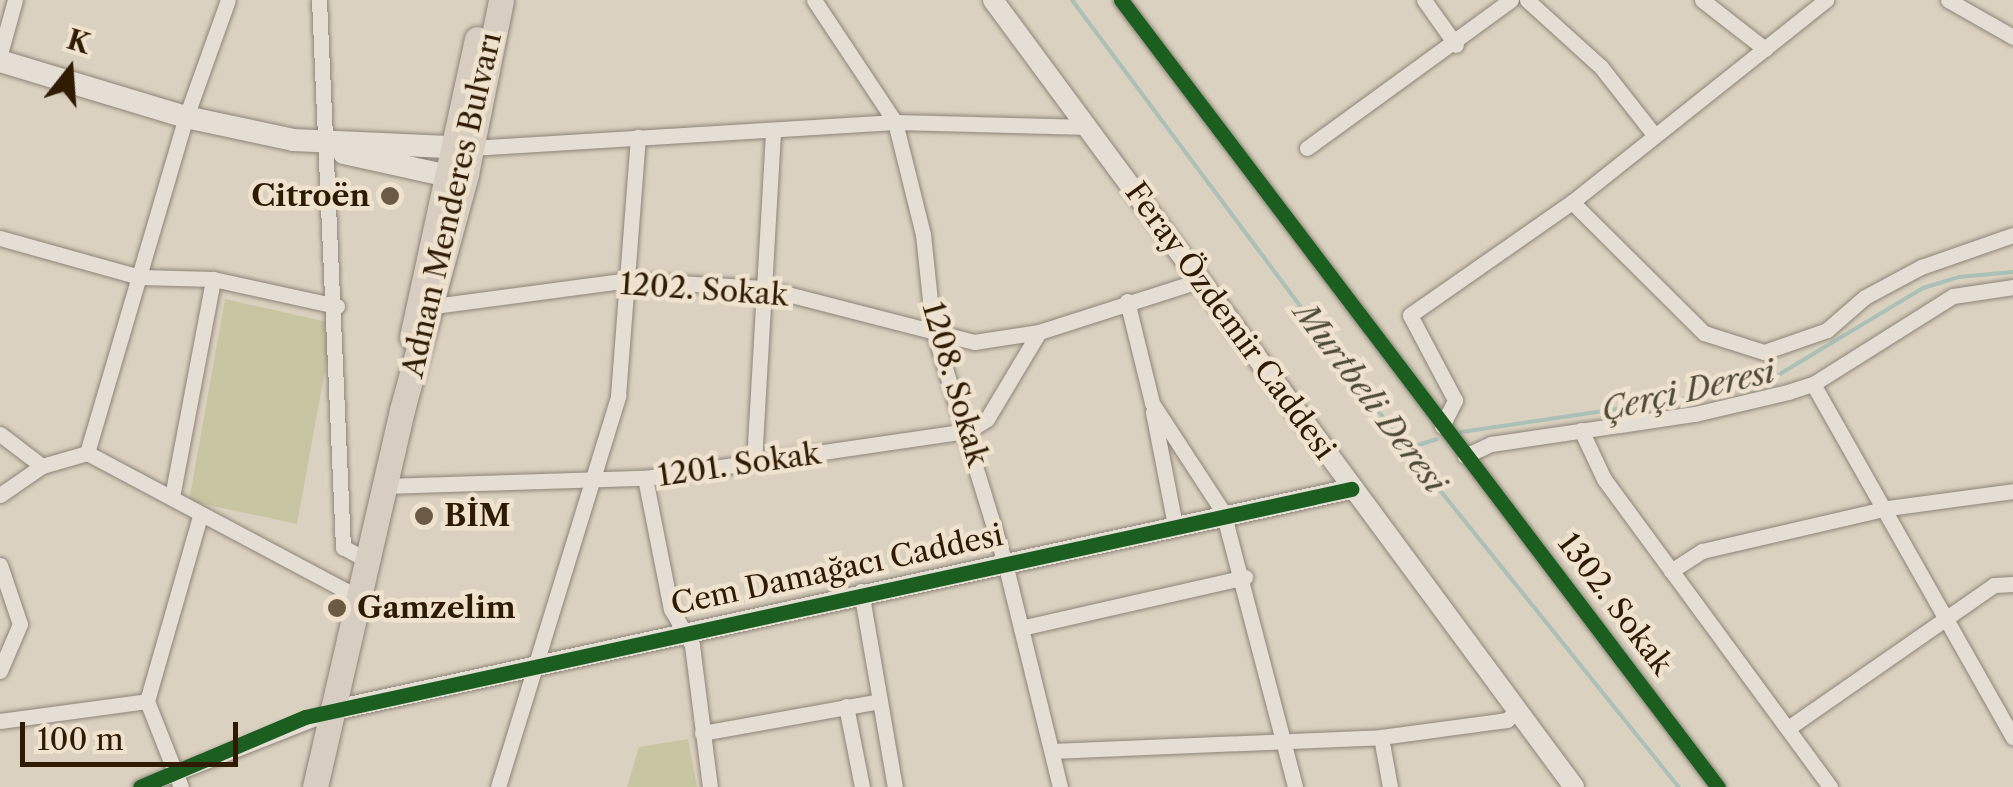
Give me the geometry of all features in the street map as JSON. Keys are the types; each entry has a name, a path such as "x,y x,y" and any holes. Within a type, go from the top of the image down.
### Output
{"main road":[{"name":"Adnan Menderes Bulvarı","path":"402,410 434,306 486,0"},
{"name":"Adnan Menderes Bulvarı","path":"315,787 457,161 501,0"},
{"path":"0,57 186,118 328,146 457,161"}],"street":[{"path":"0,57 15,0"},
{"path":"87,453 186,118 228,0"},
{"path":"319,0 337,306 343,548 368,561"},
{"name":"1208. Sokak","path":"814,0 895,122 923,234 933,328 1006,563 1060,787"},
{"name":"Feray Özdemir Caddesi","path":"992,0 1574,787"},
{"name":"1302. Sokak","path":"1121,0 1718,787"},
{"path":"1424,0 1456,46"},
{"path":"1307,148 1456,46 1511,0"},
{"path":"1526,0 1601,67 1652,132"},
{"path":"1702,0 1765,49"},
{"path":"1442,426 1455,400 1410,314 1572,202 1652,132 1826,0"},
{"path":"1948,0 2013,38"},
{"path":"457,161 638,137 895,122 1089,127"},
{"path":"754,462 773,131"},
{"path":"498,787 598,478 618,396 638,137"},
{"path":"1572,202 1704,333 1764,352 1827,330 1864,297 1921,268 2013,235"},
{"path":"0,238 140,277 214,279 337,306"},
{"path":"172,497 214,279"},
{"name":"1202. Sokak","path":"434,306 628,280 764,288 933,328 974,342 1039,332 1201,280"},
{"path":"1465,456 1490,444 1695,414 1813,384 1938,303 2013,287"},
{"path":"1127,301 1152,403 1175,525"},
{"path":"968,432 988,419 1039,332"},
{"path":"1813,384 1888,508 2013,736"},
{"path":"1152,403 1223,512 1244,577 1295,787"},
{"path":"1580,430 1604,479 1791,726 1830,787"},
{"name":"1201. Sokak","path":"384,486 645,478 968,432"},
{"path":"0,434 42,466"},
{"path":"0,495 42,466 87,453 360,598"},
{"path":"645,478 671,610 685,629 710,787"},
{"name":"Cem Damağacı Caddesi","path":"335,710 685,629 1006,563 1223,512 1351,489"},
{"path":"1671,571 1702,550 1888,508 2013,490"},
{"path":"177,779 147,701 200,516"},
{"path":"0,565 20,624 0,671"},
{"path":"1021,628 1244,577"},
{"path":"1791,726 1994,585 2013,584"},
{"path":"861,592 895,787"},
{"path":"0,721 147,701"},
{"path":"702,733 878,701"},
{"path":"846,706 862,787"},
{"path":"1052,752 1381,737 1507,720 1518,708"},
{"path":"140,787 177,779 335,710"},
{"path":"1381,737 1390,787"}],"shaded area":[{"path":"225,299 327,322 329,348 297,524 189,501"},
{"path":"688,739 697,787 627,787 639,747"}],"waterway":[{"name":"Murtbeli Deresi","path":"1072,0 1406,448 1679,787"},
{"name":"Çerçi Deresi","path":"1461,432 1678,400 1775,377 1923,288 1959,277 2013,272"},
{"name":"Çerçi Deresi","path":"1408,448 1437,439"}],"cycle path":[{"path":"1121,0 1718,787"},
{"path":"140,787 305,717 1351,489"}],"place":[{"name":"Citroën","path":"390,196"},
{"name":"BİM","path":"424,516"},
{"name":"Gamzelim","path":"337,608"}]}
